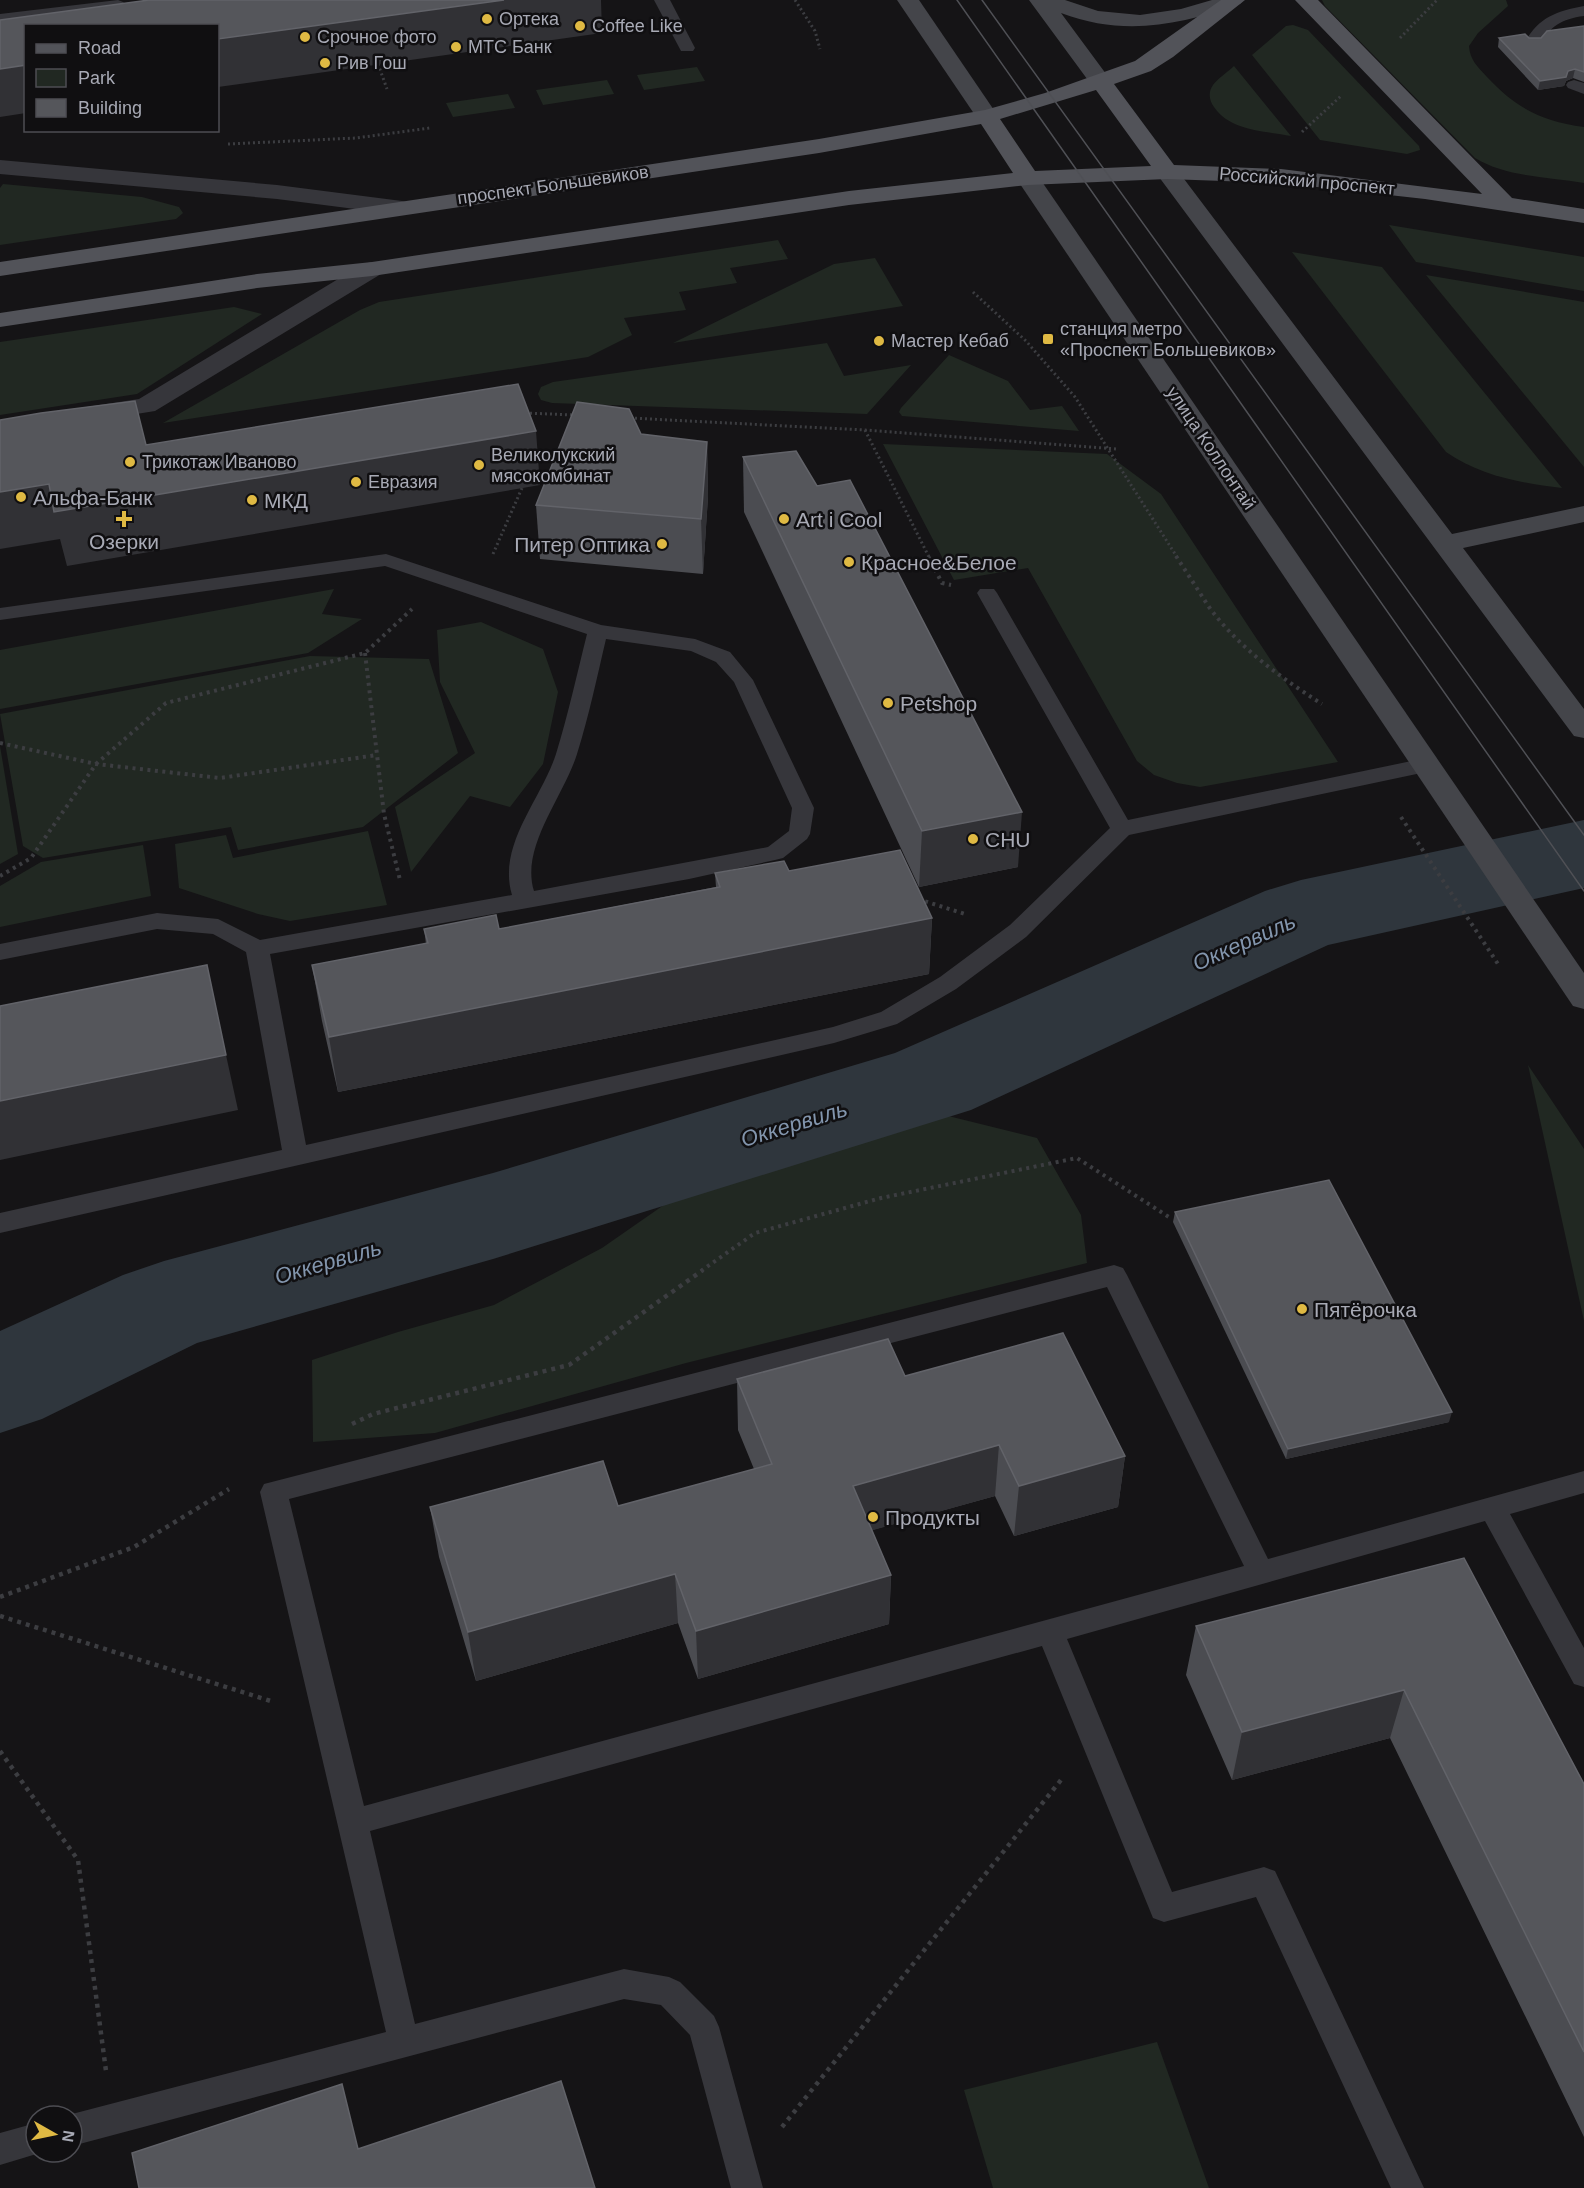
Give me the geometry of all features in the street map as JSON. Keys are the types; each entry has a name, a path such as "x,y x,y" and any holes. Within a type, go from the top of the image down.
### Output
{"main road":[{"name":"улица Коллонтай","path":"908,0 1584,998"},
{"path":"1040,0 1584,729"},
{"path":"1046,0 1075,12 1104,19 1137,22 1161,21 1191,15 1233,0"},
{"name":"проспект Большевиков","path":"0,268 819,146 987,116 1101,82 1143,66 1233,0"},
{"path":"1306,0 1504,204"},
{"name":"Российский проспект","path":"1028,178 1167,172 1333,181 1584,216"},
{"path":"0,320 257,281 372,269 849,198 1028,178"},
{"path":"1447,543 1584,513"}],"street":[{"path":"0,167 230,187 402,208"},
{"path":"0,428 146,406 372,269"}],"lane":[{"path":"662,0 687,48"},
{"path":"0,19 30,7 135,4"},
{"path":"1533,42 1540,28 1553,18 1584,11"},
{"path":"0,614 386,560 598,631 696,645 723,657 743,680 803,808 799,834 775,853 689,871 257,948 218,927 158,921 0,952"},
{"path":"987,593 1122,829"},
{"path":"525,900 519,880 521,855 566,756 598,631"},
{"path":"0,1223 834,1035 889,1018 948,983 1018,931 1122,829 1426,765"},
{"path":"257,948 296,1158"},
{"path":"404,2042 274,1492 1114,1275 1261,1572"},
{"path":"353,1822 1050,1632 1584,1482"},
{"path":"1492,1508 1584,1675"},
{"path":"1050,1632 1164,1908 1264,1881 1408,2188"},
{"path":"84,2127 624,1984 669,1992 703,2027 745,2181"},
{"path":"0,2149 24,2142"}],"path":[{"path":"795,0 815,31 820,49"},
{"path":"378,64 387,89"},
{"path":"1302,132 1342,94"},
{"path":"973,292 1026,341 1075,397 1210,608 1229,633 1261,662 1322,704"},
{"path":"523,413 582,416"},
{"path":"629,418 865,430 1117,449"},
{"path":"865,430 942,583 987,593"},
{"path":"0,876 31,858 96,764 166,704 365,653 384,814 410,921"},
{"path":"0,743 96,764 220,778 377,755"},
{"path":"1401,817 1498,964"},
{"path":"908,895 1018,931"},
{"path":"345,1428 373,1414 569,1365 755,1233 881,1198 966,1183 1077,1158 1172,1219"},
{"path":"0,1597 134,1547 237,1484"},
{"path":"0,1616 326,1718"},
{"path":"745,2181 1094,1739"},
{"path":"0,1751 78,1860 112,2120"}],"green space":[{"path":"1322,0 1506,0 1508,6 1478,33 1469,46 1471,55 1487,77 1519,105 1542,117 1584,127 1584,183 1514,173 1475,158 1325,6"},
{"path":"1293,25 1308,30 1419,146 1420,150 1407,154 1320,140 1252,55 1286,26"},
{"path":"1234,66 1291,136 1249,129 1229,121 1214,107 1210,90"},
{"path":"697,67 705,81 644,90 637,75"},
{"path":"607,80 614,94 543,105 536,90"},
{"path":"508,94 515,108 453,117 446,103"},
{"path":"3,184 142,197 179,207 183,213 176,219 0,245 0,188"},
{"path":"1389,225 1584,257 1584,291 1416,262"},
{"path":"778,240 788,259 730,268 737,283 679,292 686,310 624,318 632,335 588,357 163,423 360,310 379,302"},
{"path":"1292,252 1382,267 1562,488 1531,484 1487,473 1446,452"},
{"path":"875,258 903,306 673,343 834,264"},
{"path":"1426,275 1584,302 1584,467"},
{"path":"234,307 262,314 137,394 0,415 0,342"},
{"path":"827,343 844,376 911,365 867,414 552,403 541,400 538,394 541,387 553,382"},
{"path":"949,355 1008,381 1030,410 1062,406 1079,431 902,416 899,412 901,408"},
{"path":"883,444 1107,454 1161,494 1338,762 1200,787 1177,783 1154,775 1137,761 1028,568 954,580"},
{"path":"334,589 322,614 362,619 308,653 0,709 0,650"},
{"path":"481,622 543,649 558,692 543,764 510,807 470,796 411,872 395,807 475,753 440,682 437,630"},
{"path":"310,656 429,659 458,753 363,827 238,850 231,827 43,858 23,846 0,714"},
{"path":"0,746 18,854 0,864"},
{"path":"368,831 387,905 290,921 258,914 179,888 175,844 226,835 233,858"},
{"path":"143,845 151,896 0,927 0,886 41,862"},
{"path":"1528,1065 1584,1149 1584,1321"},
{"path":"924,1110 1037,1138 1081,1215 1087,1263 686,1363 435,1433 313,1442 312,1360 398,1332 494,1305 602,1248 694,1184"},
{"path":"1157,2042 1209,2188 993,2188 964,2090"}],"building":[{"path":"149,0 504,0 219,39 219,24 24,24 24,65 0,69 0,20"},
{"path":"1584,26 1584,72 1575,69 1568,71 1566,77 1540,81 1499,38 1525,34 1529,38 1541,38 1547,31"},
{"path":"518,384 536,431 54,512 49,484 0,492 0,420 135,401 146,445"},
{"path":"577,402 629,409 641,434 707,442 701,519 536,505"},
{"path":"796,451 817,486 850,480 1022,812 922,831 743,457"},
{"path":"900,850 932,918 329,1037 312,965 428,943 424,929 496,915 499,929 720,887 715,873 784,861 789,871"},
{"path":"207,965 226,1055 0,1101 0,1006"},
{"name":"Пятёрочка","path":"1329,1180 1452,1412 1288,1449 1175,1212"},
{"path":"1063,1333 1125,1456 1019,1486 999,1445 853,1486 891,1575 696,1631 675,1574 468,1632 430,1507 603,1461 618,1506 772,1464 737,1379 888,1339 905,1376"},
{"path":"1464,1558 1584,1784 1584,2052 1404,1690 1242,1732 1196,1626"},
{"path":"561,2081 595,2188 139,2188 132,2153 342,2084 358,2149"}],"waterway":[{"name":"Оккервиль","path":"0,1385 164,1307 493,1216 932,1082 1301,916 1584,854"}],"tram line":[{"path":"957,0 1584,891"},
{"path":"982,0 1584,835"}],"place":[{"name":"Ортека","path":"487,19"},
{"name":"Coffee Like","path":"580,26"},
{"name":"Срочное фото","path":"305,37"},
{"name":"МТС Банк","path":"456,47"},
{"name":"Рив Гош","path":"325,63"},
{"name":"станция метро «Проспект Большевиков»","path":"1048,339"},
{"name":"Мастер Кебаб","path":"879,341"},
{"name":"Трикотаж Иваново","path":"130,462"},
{"name":"Великолукский мясокомбинат","path":"479,465"},
{"name":"Евразия","path":"356,482"},
{"name":"Альфа-Банк","path":"21,497"},
{"name":"МКД","path":"252,500"},
{"name":"Озерки","path":"124,519"},
{"name":"Art i Cool","path":"784,519"},
{"name":"Питер Оптика","path":"662,544"},
{"name":"Красное&Белое","path":"849,562"},
{"name":"Petshop","path":"888,703"},
{"name":"CHU","path":"973,839"},
{"name":"Пятёрочка","path":"1302,1309"},
{"name":"Продукты","path":"873,1517"}]}
